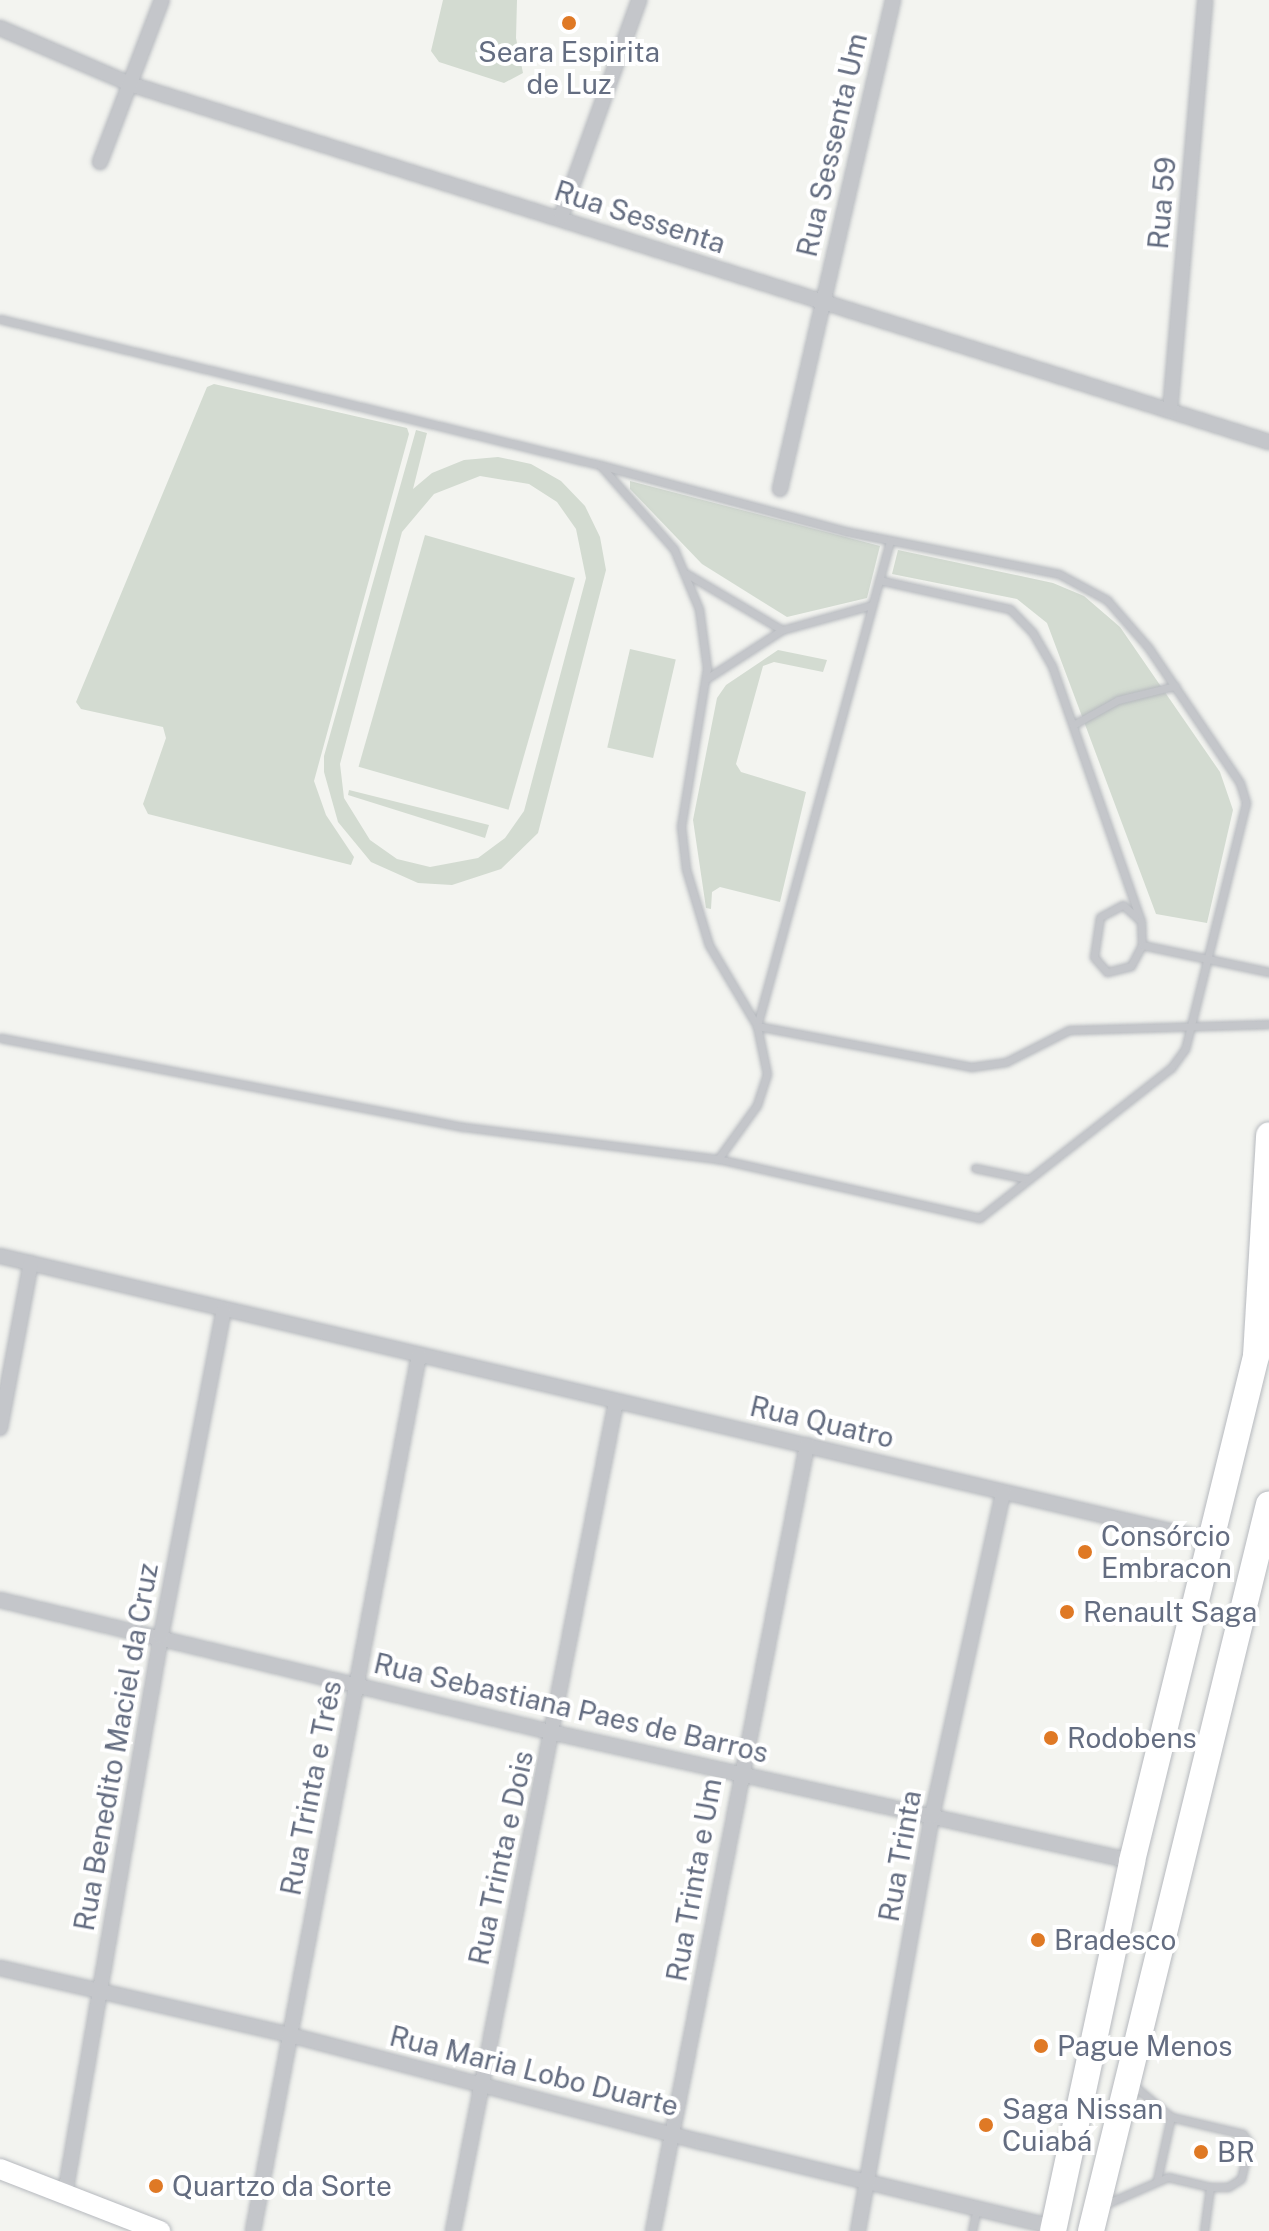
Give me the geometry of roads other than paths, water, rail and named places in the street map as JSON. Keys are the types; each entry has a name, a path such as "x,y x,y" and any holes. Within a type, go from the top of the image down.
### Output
{"highway":[{"path":"1054,2229 1132,1861 1256,1356 1269,1135"},
{"path":"1094,2219 1269,1504"}],"street":[{"path":"100,162 162,0"},
{"path":"561,217 639,0"},
{"name":"Rua Sessenta Um","path":"780,489 893,0"},
{"name":"Rua 59","path":"1170,411 1205,0"},
{"name":"Rua Sessenta","path":"0,28 130,84 1269,442"},
{"name":"Rua Quatro","path":"0,1256 1212,1541"},
{"path":"0,1428 31,1263"},
{"name":"Rua Benedito Maciel da Cruz","path":"65,2194 161,1636 224,1310"},
{"name":"Rua Trinta e Três","path":"253,2231 419,1355"},
{"name":"Rua Trinta e Dois","path":"453,2231 478,2083 555,1733 616,1402"},
{"name":"Rua Trinta e Um","path":"653,2231 675,2133 739,1775 807,1445"},
{"name":"Rua Trinta","path":"858,2231 932,1816 1003,1493"},
{"name":"Rua Sebastiana Paes de Barros","path":"0,1600 161,1636 555,1733 1132,1861"},
{"name":"Rua Maria Lobo Duarte","path":"0,1968 290,2035 1054,2229"},
{"path":"0,2169 160,2231"}],"lane":[{"path":"0,319 600,465 703,497 890,541 1059,574 1091,589 1148,647 1240,783 1246,803 1194,1024 1171,1068 980,1218 968,1220 718,1159 463,1127 0,1038"},
{"path":"600,465 658,527 687,574 699,609 706,679 681,826 686,869 709,945 757,1026 767,1074 757,1105 718,1159"},
{"path":"757,1026 890,541"},
{"path":"687,574 782,630"},
{"path":"879,580 1010,609 1052,666 1141,921 1142,945 1124,971 1107,972 1094,957 1100,917 1106,911 1123,905 1141,921"},
{"path":"706,679 782,630 872,605"},
{"path":"1073,725 1118,700 1175,686"},
{"path":"1142,945 1269,972"},
{"path":"757,1026 971,1067 1006,1062 1069,1030 1269,1024"},
{"path":"975,1168 1027,1179"},
{"path":"1094,2219 1157,2180 1228,2187 1241,2179 1249,2143 1234,2130 1171,2117 1127,2080"},
{"path":"1157,2180 1171,2117"},
{"path":"1204,2231 1210,2187"},
{"path":"972,2231 977,2208"}],"place":[{"name":"Seara Espirita de Luz","path":"569,23"},
{"name":"Consórcio Embracon","path":"1085,1552"},
{"name":"Renault Saga","path":"1067,1612"},
{"name":"Rodobens","path":"1051,1738"},
{"name":"Bradesco","path":"1038,1940"},
{"name":"Pague Menos","path":"1041,2046"},
{"name":"Saga Nissan Cuiabá","path":"986,2125"},
{"name":"BR","path":"1201,2152"},
{"name":"Quartzo da Sorte","path":"156,2186"}]}
